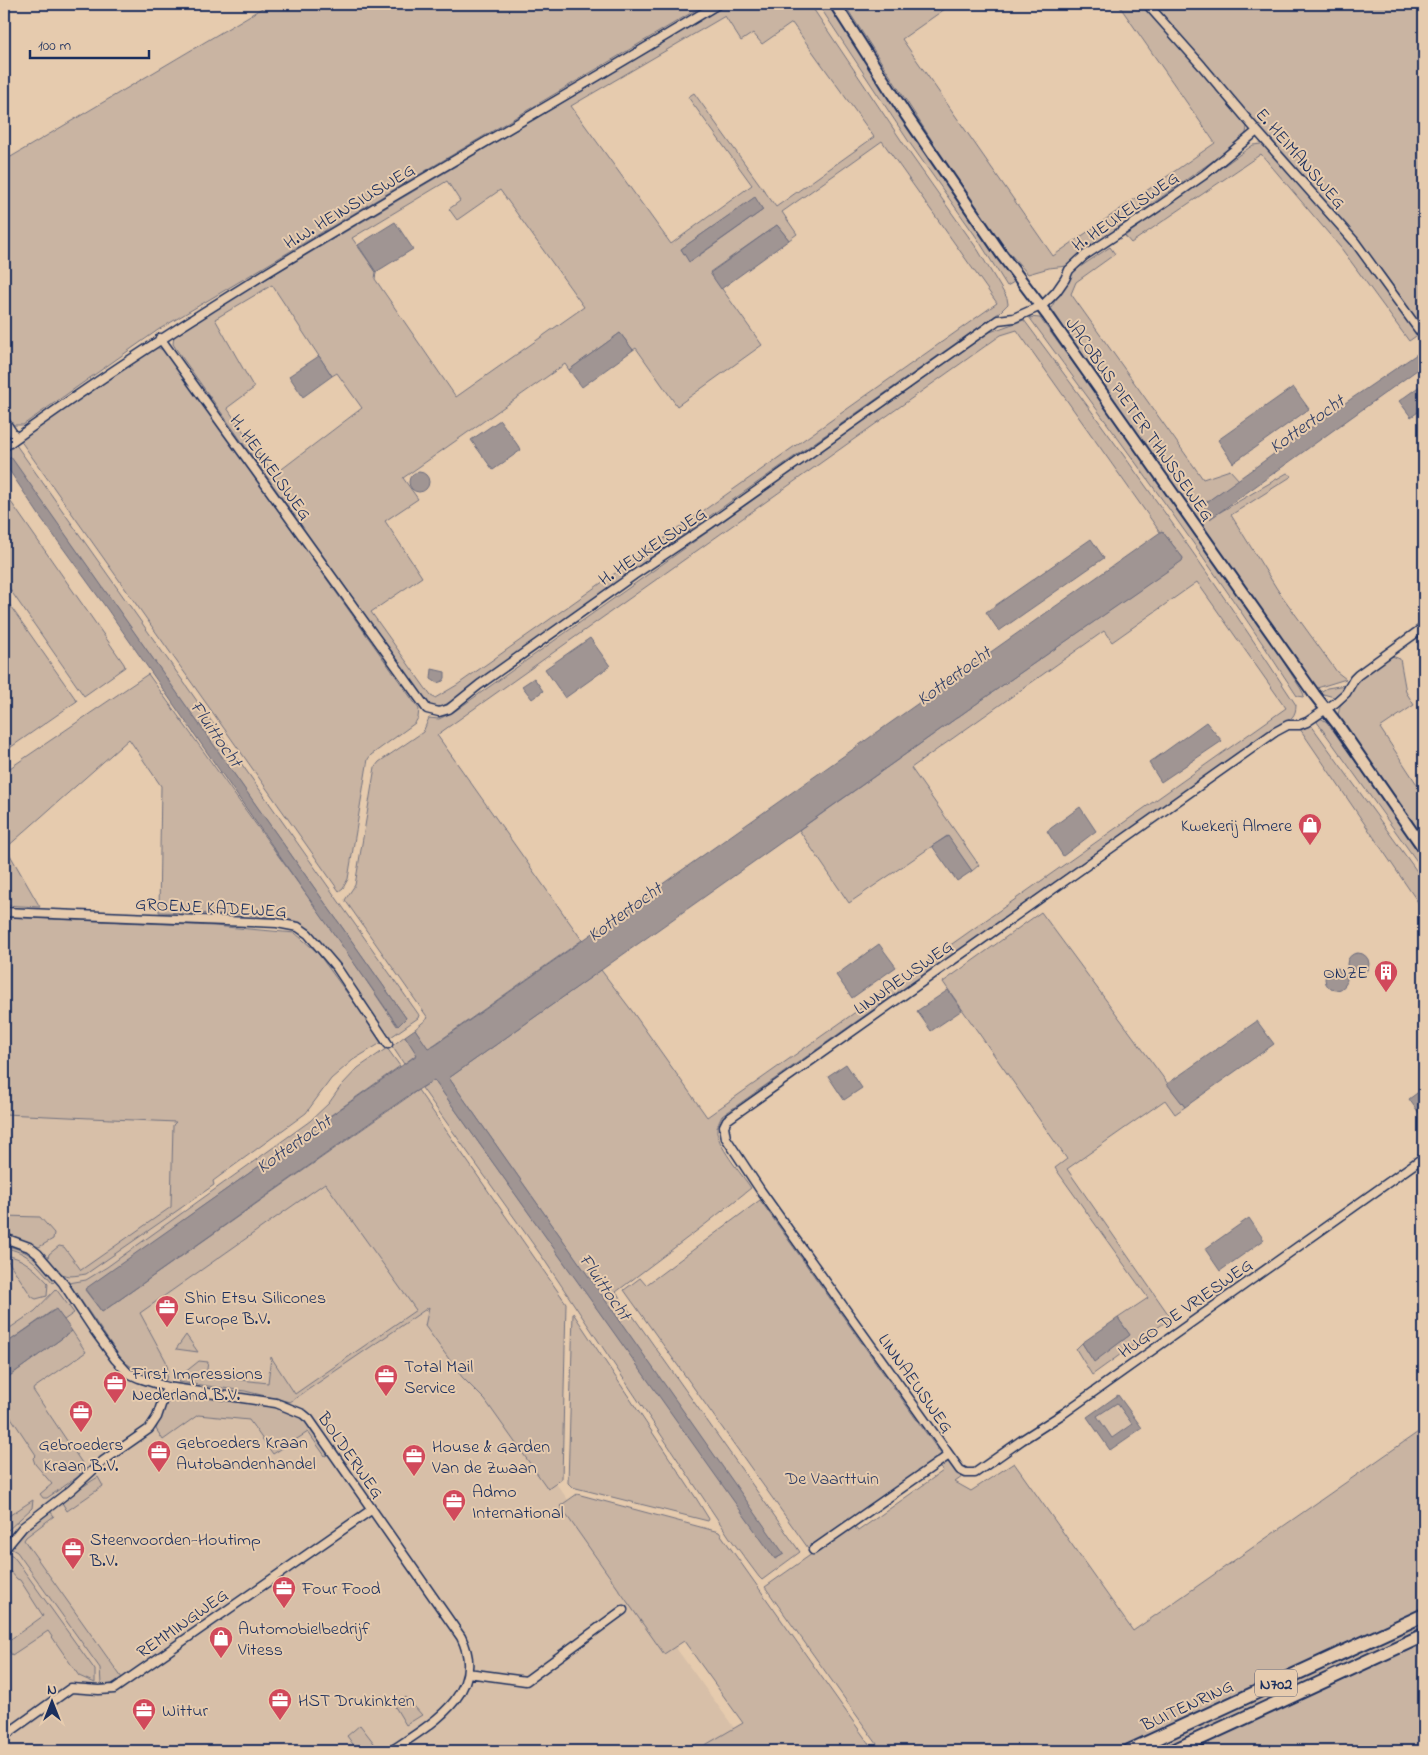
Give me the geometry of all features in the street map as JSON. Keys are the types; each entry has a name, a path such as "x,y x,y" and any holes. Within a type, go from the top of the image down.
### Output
{"highway":[{"name":"BUITENRING","path":"1129,1751 1424,1615"},
{"name":"BUITENRING","path":"1173,1751 1424,1635"}],"street":[{"name":"H.W. HEINSIUSWEG","path":"4,447 160,338 444,166 718,4"},
{"name":"JACOBUS PIETER THIJSSEWEG","path":"835,4 906,115 1002,255 1424,849"},
{"name":"E. HEIMANSWEG","path":"1147,4 1355,242 1424,337"},
{"name":"H. HEUKELSWEG","path":"160,338 426,709 439,712 449,709 479,685 626,580 707,526 998,320 1014,318 1040,306 1056,292 1069,270 1084,256 1204,175 1257,131"},
{"path":"4,420 16,438"},
{"name":"LINNAEUSWEG","path":"960,1470 761,1191 726,1138 724,1126 727,1120 1275,732 1288,725 1299,725 1307,722 1341,699 1358,675 1424,627"},
{"name":"GROENE KADEWEG","path":"4,912 277,923 298,927 308,934 337,968 388,1044"},
{"name":"HUGO DE VRIESWEG","path":"960,1470 972,1474 1064,1413 1424,1158"},
{"name":"BOLDERWEG","path":"4,1240 10,1240 29,1247 38,1254 63,1283 94,1330 115,1359 128,1373 167,1387 276,1403 303,1414 332,1451 461,1638 468,1655 468,1674 466,1684 460,1695 444,1712 391,1751"},
{"path":"4,1550 23,1526 71,1490 103,1461 149,1429 156,1417 167,1387"},
{"name":"LINNAEUSWEG","path":"813,1550 949,1455"},
{"name":"REMMINGWEG","path":"4,1736 71,1688 114,1689 371,1510"},
{"path":"468,1674 526,1681 623,1610"}],"shaded area":[{"path":"4,1097 181,1103 182,1237 311,1147 751,1751 4,1751"},
{"path":"1117,1402 1132,1424 1112,1438 1097,1416"}],"green space":[{"path":"269,4 706,4 158,330 23,425 13,425 4,414 4,161"},
{"path":"728,4 810,4 911,155 978,250 1007,298 1008,304 999,313 441,707 430,706 176,349 173,344 174,335","holes":["725,16 741,41 753,33 762,44 792,23 874,137 776,207 694,93 688,97 752,185 671,244 571,106","882,141 997,303 457,685 435,698 431,696 371,612 422,577 385,521 418,499 403,478 565,364 569,370 620,333 633,350 636,348 677,406 762,345 710,272 777,225 789,240 797,234 782,212","447,181 460,201 449,209 457,220 500,190 584,307 456,397 375,279 376,272 352,238","754,198 763,210 690,262 681,249","272,285 332,376 337,373 362,408 274,475 227,408 254,388 215,319"]},
{"path":"818,4 830,4 934,164 1014,282 1007,286 977,238 909,142"},
{"path":"844,4 885,4 889,9 896,4 952,4 902,39 1053,256 1215,143 1118,4 1141,4 1246,122 1246,132 1241,141 1074,259 1067,266 1049,268 1028,274 1005,248 965,192"},
{"path":"1153,4 1424,4 1424,329 1384,273"},
{"path":"1261,144 1265,146 1331,220 1370,267 1419,334 1409,341 1341,248 1261,154 1131,243 1125,236 1253,145"},
{"path":"1110,247 1115,254 1076,282 1071,294 1203,479 1230,470 1239,480 1201,506 1210,518 1287,473 1292,476 1231,515 1277,589 1337,672 1346,679 1317,688 1106,390 1051,308 1071,273"},
{"path":"1029,317 1040,318 1140,456 1239,595 1301,689 1303,697 1297,696 1265,647 1132,457"},
{"path":"1024,320 1197,558 1296,705 1296,709 1290,719 1281,723 722,1116 717,1128 720,1142 751,1188 616,1292 800,1552 762,1580 730,1538 543,1258 422,1088 434,1080 776,1559 783,1554 449,1078 601,970 707,1117 1286,708 1197,582 1112,642 1104,631 911,768 979,865 972,871 947,836 849,903 799,830 1183,558 1162,531 1160,532 1017,330 1001,335 437,735 582,940 428,1049 415,1029 428,1018 345,900 355,885 375,767 379,762 423,732 429,718 439,719 455,711 990,332"},
{"path":"156,347 163,350 169,357 419,709 418,718 415,723 368,759 348,879 339,891 20,440 20,438 144,350"},
{"path":"14,442 419,1015 418,1018 388,1039 312,935 289,919 249,915 159,912 161,786 129,739 6,848 40,907 4,905 4,772 148,674 336,936 397,1026 406,1018 11,458 6,461 4,450"},
{"path":"4,492 124,664 125,667 84,696 4,581"},
{"path":"4,597 77,701 4,752"},
{"path":"1392,656 1400,659 1406,692 1414,705 1380,728 1424,795 1424,842 1338,715 1340,706 1346,700 1357,680"},
{"path":"1345,685 1344,689 1334,697 1320,692 1327,688"},
{"path":"1320,718 1327,722 1424,857 1424,871 1317,722"},
{"path":"1311,725 1424,881 1424,911 1300,729"},
{"path":"1041,912 1185,1107 1175,1114 1165,1100 1067,1169 1171,1318 1092,1375 1076,1349 1082,1343 1094,1361 1130,1335 1118,1318 1148,1298 1055,1168 1067,1159 943,982"},
{"path":"4,917 214,926 295,933 317,952 381,1043 353,1060 331,1079 306,1113 213,1181 214,1185 86,1274 64,1275 48,1258 49,1254 59,1246 64,1247 81,1270 171,1207 173,1125 176,1122 4,1114"},
{"path":"405,1036 417,1054 404,1064 392,1046"},
{"path":"387,1048 400,1066 85,1290 102,1312 418,1090 566,1303 562,1479 548,1489 485,1400 462,1377 425,1326 429,1307 290,1402 245,1391 178,1382 184,1373 199,1361 208,1362 206,1376 268,1383 271,1357 295,1394 416,1310 325,1183 140,1313 166,1361 168,1370 166,1380 133,1368 122,1360 69,1283 86,1280 107,1267 310,1121 329,1103 341,1086 358,1068"},
{"name":"De Vaarttuin","path":"760,1200 941,1454 808,1548 624,1290 640,1278 646,1285"},
{"path":"4,1216 40,1217 54,1233 53,1239 39,1247 4,1234"},
{"path":"4,1245 22,1250 33,1257 55,1281 53,1283 32,1260 20,1252 4,1248"},
{"path":"4,1255 23,1261 38,1273 48,1283 47,1296 36,1299 32,1297"},
{"path":"56,1289 74,1313 64,1320 56,1310 52,1311 4,1345 4,1332 35,1311"},
{"path":"573,1313 696,1498 709,1519 708,1521 572,1487 568,1483"},
{"path":"72,1331 86,1352 33,1390 82,1463 81,1472 79,1476 47,1498 43,1498 40,1494 52,1484 35,1464 33,1458 36,1455 6,1410 4,1411 4,1380"},
{"path":"186,1335 198,1352 176,1349"},
{"path":"174,1393 243,1400 288,1410 308,1423 331,1453 325,1456 308,1432 273,1454 249,1420 198,1415 163,1440 156,1429 166,1402"},
{"path":"1424,1428 1424,1610 1238,1694 1120,1751 882,1751 765,1587 853,1525 858,1531 943,1471 939,1464 946,1460 950,1462 962,1477 955,1482 971,1491 1014,1463 1133,1631"},
{"path":"98,1477 103,1486 67,1511 61,1501"},
{"path":"577,1494 719,1532 874,1751 695,1751 743,1723 684,1641 664,1654 560,1506"},
{"path":"33,1500 32,1508 8,1530 4,1529 4,1519"},
{"path":"50,1511 54,1516 24,1540 122,1678 112,1684 101,1684 100,1668 17,1552 10,1548 24,1528"},
{"path":"6,1554 12,1555 17,1561 95,1670 95,1683 79,1676 48,1631 12,1655 4,1644 43,1616 20,1580 11,1572 4,1576 4,1558"},
{"path":"1424,1619 1424,1630 1161,1751 1137,1751"},
{"path":"1424,1642 1424,1751 1186,1751"},
{"path":"406,1697 422,1715 406,1725 394,1705"},
{"path":"360,1725 377,1747 371,1751 358,1751 347,1736"}],"water":[{"path":"755,197 763,210 689,262 681,249"},
{"path":"395,222 413,249 376,272 358,245"},
{"path":"777,225 789,240 721,289 710,273"},
{"path":"620,333 633,350 582,387 569,370"},
{"path":"1420,352 1424,358 1424,365 1210,519 1201,506"},
{"path":"319,356 332,376 303,397 289,376"},
{"path":"1424,383 1424,408 1411,417 1399,401"},
{"path":"1293,387 1309,409 1233,463 1218,440"},
{"path":"500,420 521,450 493,470 471,440"},
{"path":"11,457 406,1018 398,1026 105,606 39,515 7,467 6,461"},
{"path":"419,472 426,475 429,482 426,489 419,492 412,489 409,482 412,475"},
{"name":"Kottertocht","path":"1162,531 1183,558 1182,561 1010,680 449,1078 784,1554 775,1559 434,1080 405,1098 102,1312 85,1289 417,1055 405,1036 415,1029 428,1048 436,1044"},
{"path":"1091,539 1104,558 999,631 986,612"},
{"path":"590,638 610,666 565,698 545,669"},
{"path":"432,669 445,672 443,681 437,683 431,679"},
{"path":"534,678 543,691 532,699 522,686"},
{"path":"1206,722 1222,741 1161,782 1149,763"},
{"path":"1080,807 1096,831 1063,856 1047,831"},
{"path":"948,836 972,871 957,881 932,846"},
{"path":"879,944 896,967 852,998 836,975"},
{"path":"1358,953 1366,956 1369,964 1366,972 1358,975 1350,972 1347,964 1350,956"},
{"path":"1336,968 1344,971 1347,979 1344,987 1336,990 1328,987 1325,979 1328,971"},
{"path":"948,990 962,1010 931,1031 917,1011"},
{"path":"1257,1021 1274,1044 1185,1107 1167,1084"},
{"path":"846,1064 862,1088 844,1100 828,1076"},
{"path":"1424,1088 1424,1120 1409,1099"},
{"path":"1249,1218 1264,1240 1220,1271 1205,1249"},
{"path":"56,1309 72,1331 4,1380 4,1345"},
{"path":"1118,1318 1130,1335 1094,1362 1082,1343"},
{"path":"1118,1395 1142,1428 1110,1450 1087,1417","holes":["1117,1403 1132,1424 1112,1438 1097,1416"]}],"place":[{"name":"Kwekerij Almere","path":"1310,846"},
{"name":"ONZE","path":"1386,993"},
{"name":"Shin Etsu Silicones Europe B.V.","path":"167,1328"},
{"name":"Total Mail Service","path":"386,1397"},
{"name":"First Impressions Nederland B.V.","path":"115,1404"},
{"name":"Gebroeders Kraan B.V.","path":"81,1433"},
{"name":"Gebroeders Kraan Autobandenhandel","path":"159,1473"},
{"name":"House & Garden Van de Zwaan","path":"414,1477"},
{"name":"Admo International","path":"454,1522"},
{"name":"Steenvoorden-Houtimp B.V.","path":"73,1570"},
{"name":"Four Food","path":"284,1609"},
{"name":"Automobielbedrijf Vitess","path":"221,1659"},
{"name":"HST Drukinkten","path":"280,1721"},
{"name":"Wittur","path":"144,1731"}],"water label":[{"name":"Fluittocht","path":"217,733"},
{"name":"Fluittocht","path":"606,1286"}]}
